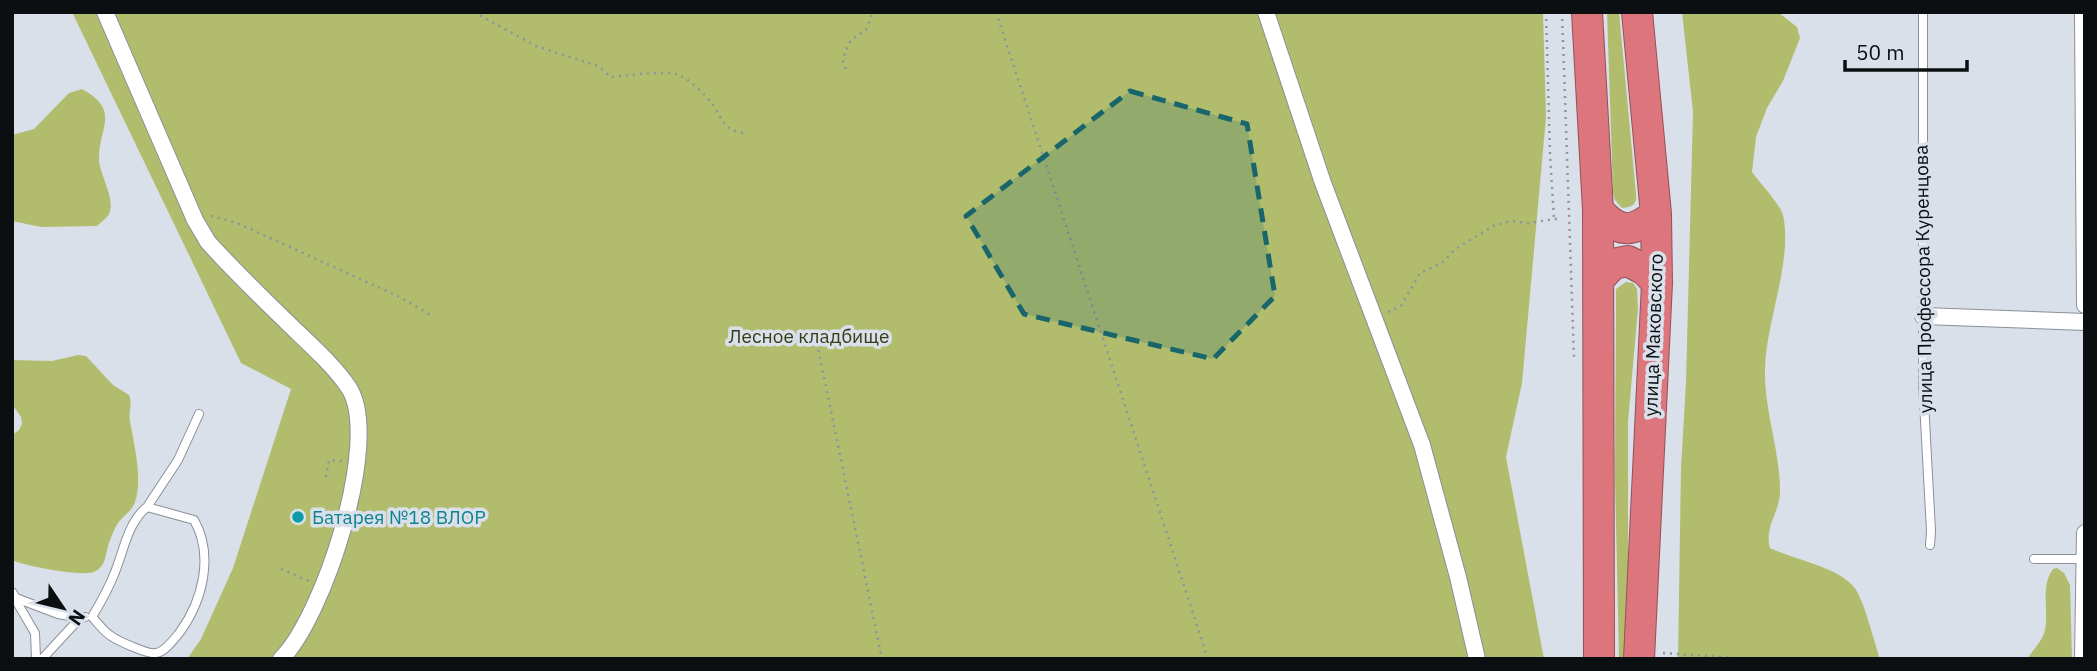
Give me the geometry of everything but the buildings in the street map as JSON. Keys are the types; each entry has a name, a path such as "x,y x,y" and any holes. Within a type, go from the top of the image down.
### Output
{"highway":[{"path":"1587,12 1598,210 1599,659"},
{"name":"улица Маковского","path":"1637,12 1656,214 1651,656"},
{"path":"1598,210 1612,226 1628,229 1642,225 1656,214"},
{"path":"1598,280 1613,264 1628,261 1645,270 1657,283"}],"street":[{"path":"105,12 191,211 208,242 315,349 350,389 360,421 356,462 343,531 304,628 281,659"},
{"path":"1266,12 1323,183 1422,445 1478,659"},
{"path":"2083,12 2085,305"},
{"path":"1923,316 2085,322"},
{"path":"2083,659 2085,533"}],"lane":[{"name":"улица Профессора Куренцова","path":"1923,12 1923,383 1930,545"},
{"path":"92,617 109,585 136,516 147,507 178,460 199,414"},
{"path":"92,617 110,636 152,654 160,653 175,639 191,616 200,594 204,536 194,520 147,507"},
{"path":"2034,559 2084,559"},
{"path":"13,597 58,614 92,617"},
{"path":"13,597 34,634 36,659"},
{"path":"42,659 80,618"}],"path":[{"path":"474,12 536,46 598,66 611,77 675,73 692,83 713,104 722,123 732,131 743,132"},
{"path":"846,69 842,61 845,52 851,40 866,30 873,12"},
{"path":"996,12 1208,659"},
{"path":"1546,12 1554,219"},
{"path":"1562,12 1573,313"},
{"path":"191,211 237,223 400,297 434,317"},
{"path":"1376,318 1401,306 1420,273 1442,263 1454,250 1493,226 1510,220 1529,223 1561,218"},
{"path":"817,343 883,659"},
{"path":"326,477 329,460 356,462"},
{"path":"281,569 322,585"},
{"path":"1651,656 1751,659"}],"highlighted area":[{"path":"1130,91 1247,124 1275,296 1213,359 1024,314 966,216"}],"green space":[{"name":"Лесное кладбище","path":"72,12 1543,12 1546,117 1522,383 1506,457 1544,659 187,659 201,639 233,568 291,389 241,363"},
{"path":"1607,12 1619,12 1636,194 1633,205 1622,208 1615,200 1613,192"},
{"path":"1682,12 1778,12 1797,27 1800,38 1756,137 1752,172 1781,210 1785,233 1785,252 1766,350 1765,369 1780,491 1769,533 1770,548 1837,574 1854,587 1865,611 1880,659 1678,659 1681,468 1693,112"},
{"path":"82,89 94,97 105,113 99,160 111,201 109,214 97,226 41,227 12,221 12,135 34,129 69,93"},
{"path":"1626,282 1633,283 1637,289 1638,308 1628,422 1628,582 1624,659 1619,659 1615,477 1616,289"},
{"path":"78,355 86,356 113,385 129,395 138,473 134,505 115,528 102,565 90,573 55,570 12,560 12,435 22,424 21,417 12,404 12,360 52,361"},
{"path":"2057,568 2064,573 2070,585 2072,659 2027,659 2044,634 2047,583 2053,569"}],"place":[{"name":"Батарея №18 ВЛОР","path":"298,517"}]}
